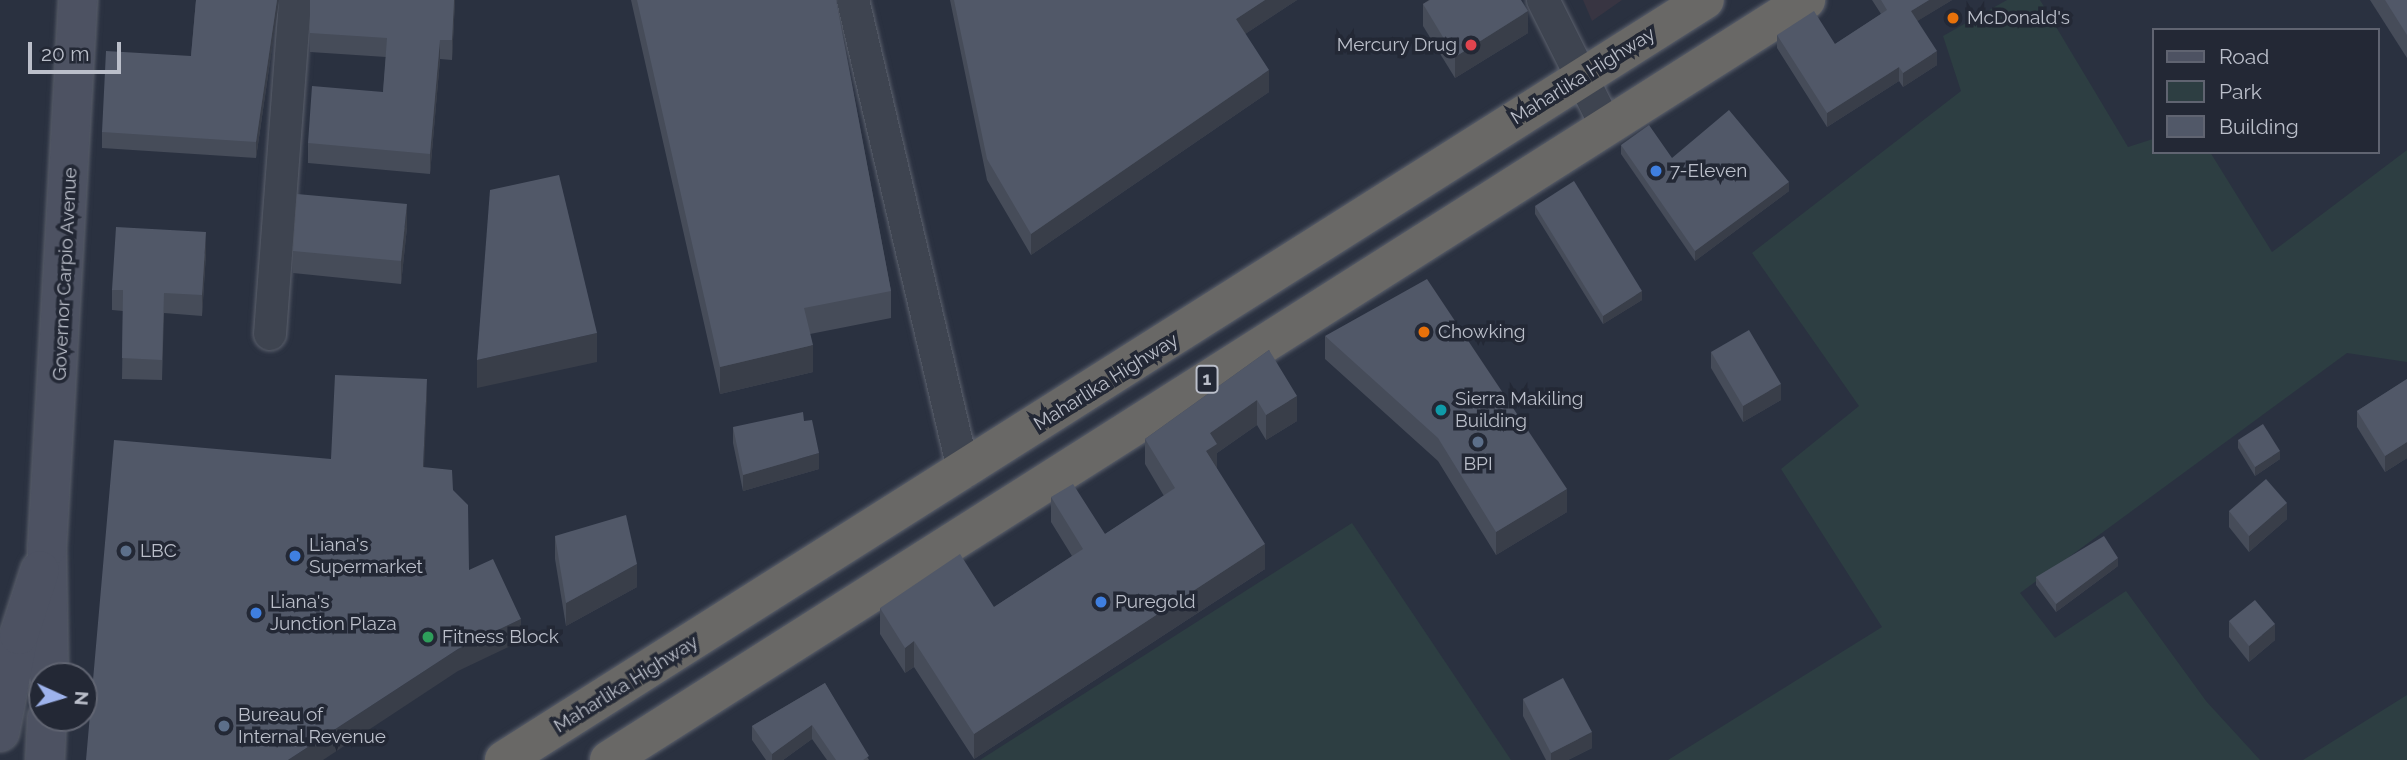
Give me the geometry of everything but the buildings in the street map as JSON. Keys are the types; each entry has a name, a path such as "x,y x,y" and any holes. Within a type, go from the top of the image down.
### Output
{"highway":[{"name":"Maharlika Highway","path":"503,760 964,472 1705,0"},
{"name":"1","path":"609,760 1806,0"}],"main road":[{"name":"Governor Carpio Avenue","path":"49,662 47,548 78,0"},
{"name":"Governor Carpio Avenue","path":"0,732 19,635 47,548"},
{"path":"45,760 46,732"}],"street":[{"path":"270,334 295,0"},
{"path":"853,0 964,472"},
{"path":"1543,0 1578,79 1606,126"}],"shaded area":[{"path":"1583,0 1622,0 1592,21"}],"green space":[{"path":"2007,0 2040,0 2128,147 2152,139 2152,154 2211,154 2272,252 2407,150 2407,362 2347,353 2020,593 2055,638 2126,591 2206,701 2260,760 1668,760 1882,627 1781,469 1859,406 1752,253 1961,91 1943,36"},
{"path":"1352,523 1511,760 980,760"},
{"path":"2407,695 2407,760 2303,760"}],"place":[{"name":"McDonald's","path":"1953,18"},
{"name":"Mercury Drug","path":"1471,45"},
{"name":"7-Eleven","path":"1656,171"},
{"name":"Chowking","path":"1424,332"},
{"name":"Sierra Makiling Building","path":"1441,410"},
{"name":"BPI","path":"1478,442"},
{"name":"LBC","path":"126,551"},
{"name":"Liana's Supermarket","path":"295,556"},
{"name":"Puregold","path":"1101,602"},
{"name":"Liana's Junction Plaza","path":"256,613"},
{"name":"Fitness Block","path":"428,637"},
{"name":"Bureau of Internal Revenue","path":"224,726"}]}
